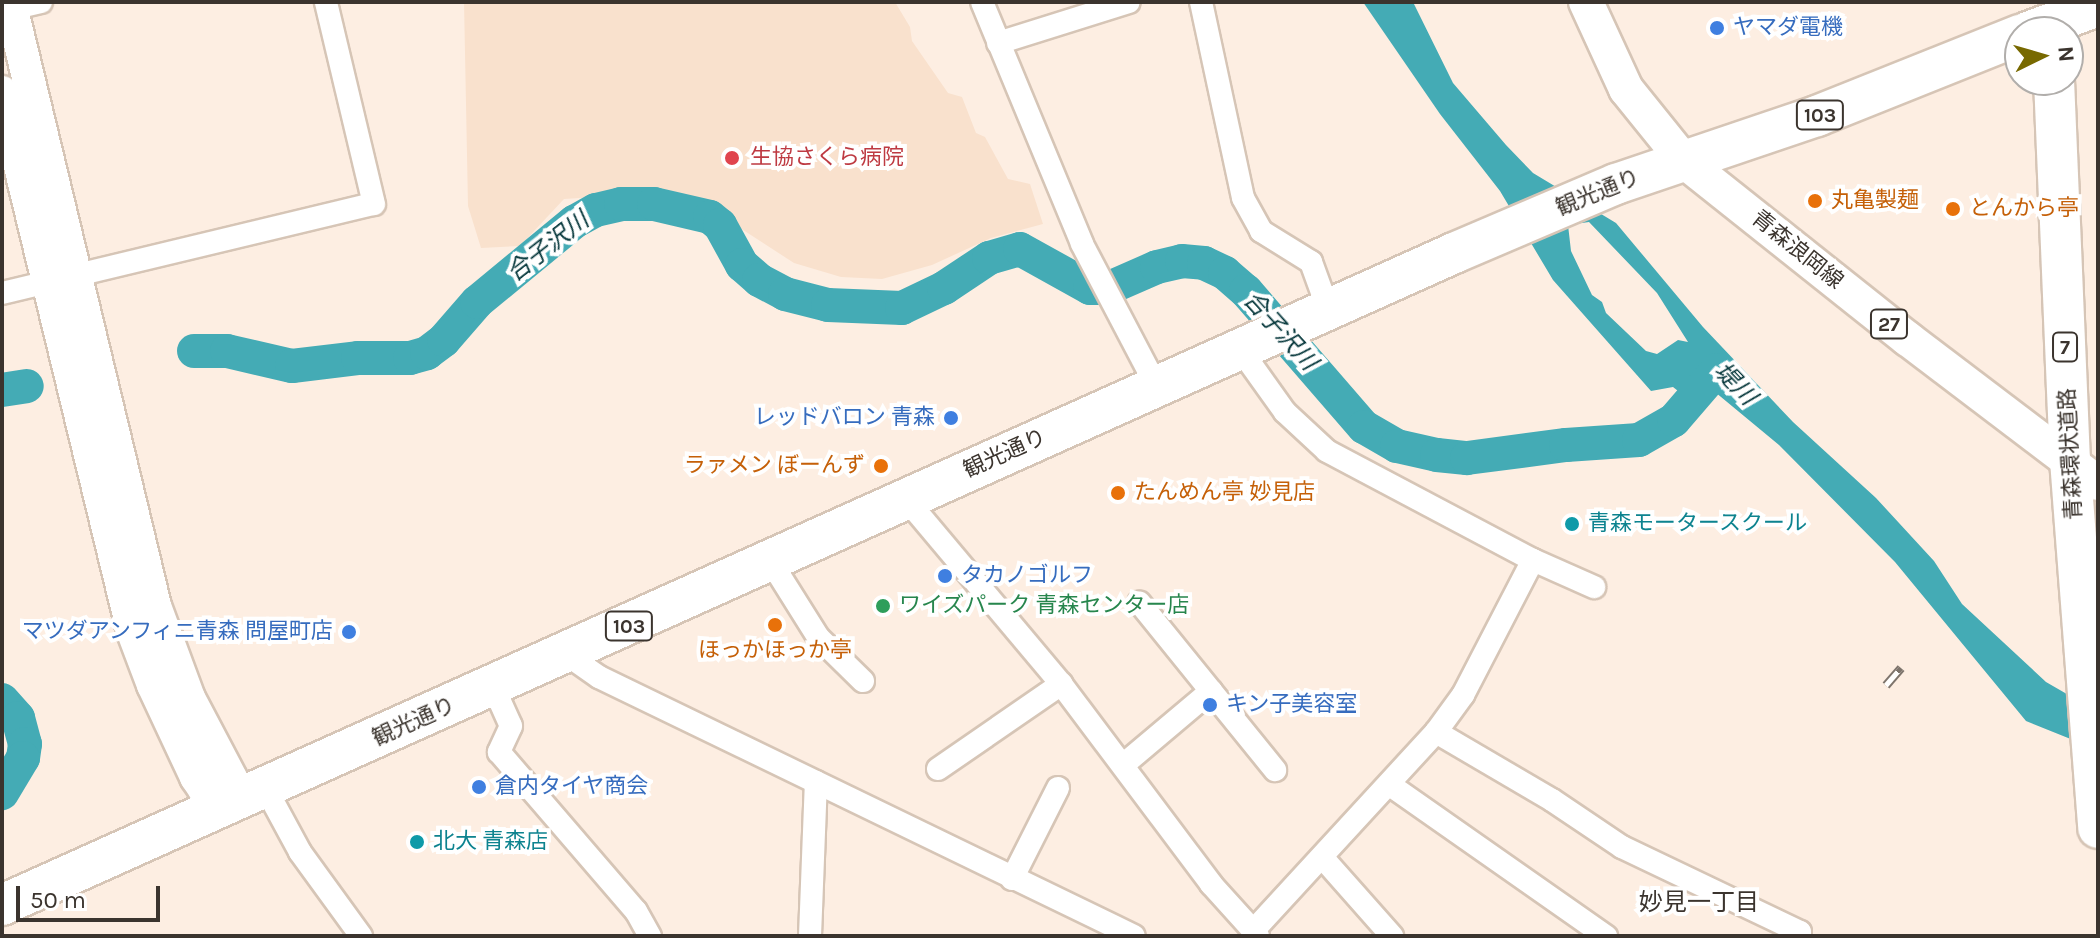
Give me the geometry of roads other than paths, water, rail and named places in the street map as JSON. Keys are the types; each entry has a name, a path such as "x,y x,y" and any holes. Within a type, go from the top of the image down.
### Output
{"highway":[{"name":"観光通り","path":"2067,16 2098,6"},
{"name":"観光通り","path":"2,905 227,807 1156,385 1481,242 1616,184 1817,116 2004,40"},
{"name":"青森環状道路","path":"2055,96 2084,472 2081,614 2098,828"}],"main road":[{"name":"青森浪岡線","path":"1586,2 1626,89 1684,161 1908,339 2084,472"}],"street":[{"path":"2,293 374,204 326,2"},
{"path":"982,2 1082,244 1156,385"},
{"path":"998,43 1129,2"},
{"path":"1201,2 1243,198 1261,231 1311,262 1323,312"},
{"path":"16,6 61,280 133,632 153,685 196,777 204,789 227,807"},
{"path":"2,92 61,280"},
{"path":"1247,346 1285,412 1327,451 1533,560 1594,587"},
{"path":"906,499 1061,684 1211,884 1255,933 1436,732 1463,695 1533,560"},
{"path":"771,562 818,637 863,681"},
{"path":"1139,602 1275,770"},
{"path":"566,654 599,677 1134,936"},
{"path":"938,769 1061,684"},
{"path":"493,686 511,726 499,752 636,911 650,936"},
{"path":"1123,765 1211,691"},
{"path":"1436,732 1552,800 1622,847 1800,932 1800,936"},
{"path":"810,936 816,782"},
{"path":"1390,785 1606,936"},
{"path":"1012,879 1058,788"},
{"path":"266,789 300,852 361,936"},
{"path":"1322,857 1392,936"}],"water":[{"name":"堤川","path":"1363,2 1413,2 1453,83 1506,145 1533,173 1616,223 1703,327 1793,422 1876,498 1934,561 1962,604 2046,682 2098,712 2098,750 2026,721 1895,562 1779,445 1715,392 1692,402 1673,387 1651,391 1553,280 1500,191 1440,114","holes":["1589,222 1657,293 1688,342 1678,340 1657,354 1646,351 1606,313 1602,302 1592,295 1571,251 1568,225"]}],"waterway":[{"name":"合子沢川","path":"194,351 227,351 292,366 358,358 410,358 427,353 444,340 477,302 574,222 596,210 621,204 654,204 710,217 720,225 742,265 759,280 785,294 828,305 902,308 944,288 989,258 1020,249 1090,288 1109,288 1157,267 1182,261 1204,263 1225,273 1246,291 1364,427 1397,446 1437,455 1467,458 1566,445 1639,440 1674,420 1717,370"},
{"name":"合子沢川","path":"2,390 27,386"},
{"name":"合子沢川","path":"2,700 18,718 25,744 23,758 2,793"}],"railway":[{"path":"1886,685 1901,668"}],"place":[{"name":"ヤマダ電機","path":"1717,28"},
{"name":"生協さくら病院","path":"732,158"},
{"name":"丸亀製麺","path":"1815,201"},
{"name":"とんから亭","path":"1953,209"},
{"name":"レッドバロン 青森","path":"951,418"},
{"name":"ラァメン ぼーんず","path":"881,466"},
{"name":"たんめん亭 妙見店","path":"1118,493"},
{"name":"青森モータースクール","path":"1572,524"},
{"name":"タカノゴルフ","path":"945,576"},
{"name":"ワイズパーク 青森センター店","path":"883,606"},
{"name":"ほっかほっか亭","path":"775,625"},
{"name":"マツダアンフィニ青森 問屋町店","path":"349,632"},
{"name":"キン子美容室","path":"1210,705"},
{"name":"倉内タイヤ商会","path":"479,787"},
{"name":"北大 青森店","path":"417,842"}],"district":[{"name":"妙見一丁目","path":"1699,903"}]}
